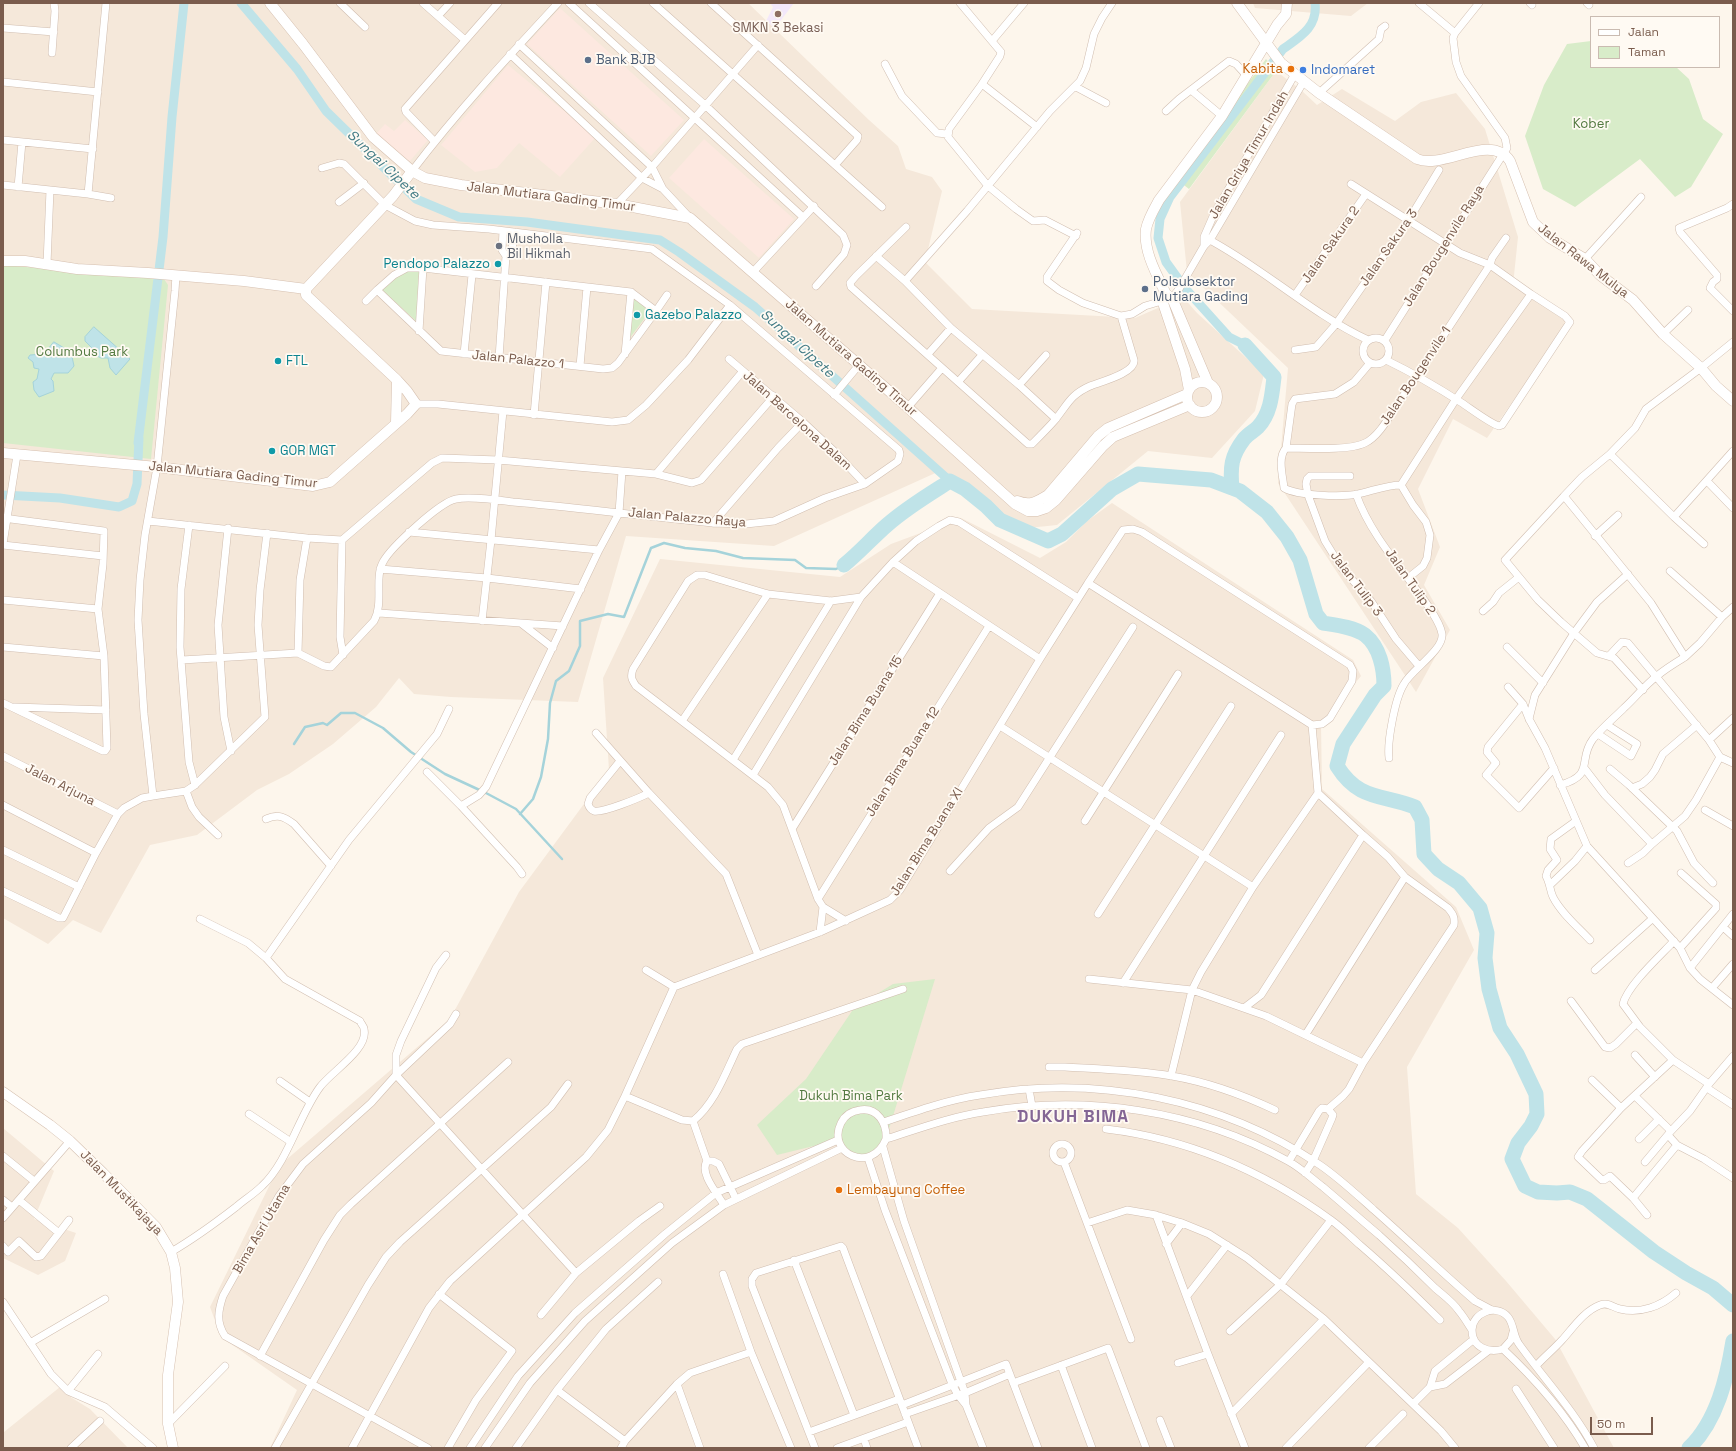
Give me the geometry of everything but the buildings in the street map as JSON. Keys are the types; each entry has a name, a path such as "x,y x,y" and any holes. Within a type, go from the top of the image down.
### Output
{"main road":[{"name":"Jalan Mutiara Gading Timur","path":"270,3 308,50 373,137 410,174 461,185 617,204 690,218 908,407 1020,508 1028,511 1037,511 1046,508 1056,500 1103,446 1113,437 1190,405"},
{"path":"1237,3 1268,48 1295,74 1386,139 1422,161 1433,162 1476,151 1492,150 1504,154"},
{"path":"1167,297 1185,369 1190,405 1196,410 1204,411 1212,408 1216,396 1214,388 1208,383 1167,297 1155,272 1148,246 1146,229 1148,221 1159,200 1222,116 1247,76 1268,48 1277,25 1286,14 1287,3"},
{"name":"Jalan Rawa Mulya","path":"1504,154 1510,161 1533,222 1550,238 1585,259 1600,275 1633,300 1663,334 1701,368 1716,386 1733,401"},
{"path":"410,174 385,205 306,289 306,295 397,380 416,404"},
{"path":"3,261 47,264 77,269 172,274 306,289"},
{"path":"396,423 397,380"},
{"path":"1188,392 1197,383 1208,383"},
{"name":"Jalan Mutiara Gading Timur","path":"1010,498 1027,504 1040,500 1056,487 1103,431 1188,392"},
{"name":"Jalan Mutiara Gading Timur","path":"3,453 157,467 313,486 322,485 330,482 407,414 416,404"},
{"name":"Jalan Mustikajaya","path":"3,1092 70,1141 125,1194 156,1227 171,1252 176,1276 178,1302 168,1375 168,1424 173,1448"}],"street":[{"path":"52,53 55,11 54,3"},
{"path":"88,194 106,3"},
{"path":"340,3 365,27"},
{"path":"423,3 465,40"},
{"path":"438,16 450,3"},
{"path":"434,141 406,112 405,109 498,3"},
{"path":"410,174 434,141 510,54 558,3"},
{"path":"569,3 695,117 802,217"},
{"path":"589,3 705,105 814,206 843,235 846,245 844,254 816,286"},
{"path":"653,3 882,207"},
{"path":"711,3 858,136 857,140 836,165"},
{"path":"960,3 1000,50 1001,54 982,84 949,129 947,134 948,138 988,186 1016,209 1033,221 1045,220 1076,235 1047,277 1047,281 1059,290 1083,303 1121,316 1132,314 1145,306 1167,297"},
{"path":"992,41 1024,3"},
{"path":"905,281 988,186 1036,127 1066,94 1076,87 1086,68 1094,34 1112,3"},
{"path":"1419,3 1455,33"},
{"path":"1479,3 1455,33 1456,62 1461,76 1505,138 1507,144 1504,154"},
{"path":"1319,92 1379,39 1381,29 1385,26"},
{"path":"3,28 54,32"},
{"name":"Jalan Mutiara Gading Timur","path":"519,44 652,167 663,189 690,218"},
{"path":"617,204 652,167 758,45"},
{"name":"Jalan Mutiara Gading Timur","path":"510,54 642,178 663,189"},
{"path":"1166,112 1179,99 1229,61 1233,61 1247,76"},
{"path":"885,64 902,96 937,133 947,134"},
{"name":"Jalan Griya Timur Indah","path":"1167,297 1179,289 1204,246 1214,214 1295,74"},
{"name":"Jalan Griya Timur Indah","path":"1207,238 1304,81"},
{"path":"3,82 98,92"},
{"path":"982,84 1036,127"},
{"path":"1076,87 1106,103"},
{"path":"1191,90 1222,116"},
{"path":"3,140 92,149"},
{"path":"18,188 22,142"},
{"name":"Jalan Bougenvile Raya","path":"1384,340 1504,154"},
{"path":"1248,155 1256,160"},
{"name":"Jalan Palazzo Raya","path":"322,168 339,163 344,164 385,205 415,221 433,225 514,232 652,249 730,305 836,393 899,450 900,454 900,458 895,463 865,484 825,498 774,521 746,524 713,523 618,512 486,787 479,795 461,806"},
{"name":"Jalan Sakura 3","path":"1295,350 1316,347 1336,324 1408,221 1439,170"},
{"path":"339,202 364,183"},
{"path":"1351,184 1460,254 1490,265 1565,316 1570,322 1502,425 1499,426 1496,426 1417,375 1386,360"},
{"path":"3,185 18,188 88,194 110,198"},
{"path":"47,264 50,190"},
{"name":"Jalan Sakura 2","path":"1295,295 1366,194"},
{"path":"1585,259 1641,197"},
{"path":"1733,204 1727,208 1679,228 1680,232 1717,275 1717,279 1713,282 1710,288 1733,311"},
{"path":"753,272 802,217 814,206"},
{"path":"906,227 856,276 850,285 942,368 1030,444 1032,444 1056,419 1072,397 1090,386 1132,368 1135,363 1121,316"},
{"path":"499,358 506,256 502,250 503,231"},
{"path":"506,256 512,251 514,232"},
{"path":"1207,238 1295,295 1336,324 1368,340"},
{"name":"Jalan Bougenvile 1","path":"1286,448 1336,448 1364,444 1379,430 1490,265 1492,258 1506,238"},
{"path":"876,256 905,281 951,328 1019,385 1056,419"},
{"path":"419,331 423,268"},
{"path":"366,302 385,282 402,270 423,268 472,275 504,277 631,292 656,311"},
{"path":"153,796 144,714 138,620 140,580 157,467 172,274"},
{"path":"464,354 472,275"},
{"path":"534,415 546,282"},
{"path":"580,366 587,286"},
{"name":"Jalan Palazzo 1","path":"377,290 441,351 603,369 612,368 618,363 667,295"},
{"path":"625,354 631,292"},
{"path":"1401,486 1456,399 1531,294"},
{"path":"416,404 438,404 612,422 628,420 646,405 688,360 730,305"},
{"path":"1663,334 1688,310"},
{"path":"928,354 951,328"},
{"path":"1376,337 1384,340 1389,347 1390,352 1386,360 1379,364 1370,363 1364,356 1363,352 1363,348 1368,340 1376,337"},
{"path":"1643,690 1620,664 1610,656 1597,653 1538,600 1505,560 1582,477 1610,454 1635,428 1646,409 1733,342"},
{"path":"958,382 982,355"},
{"path":"1019,385 1046,355"},
{"name":"Jalan Barcelona Dalam","path":"729,359 803,422 834,451 865,484"},
{"path":"1370,363 1354,382 1335,394 1296,399 1292,404 1286,448 1282,452 1281,459 1284,488 1291,492 1308,495 1356,494 1394,485 1401,486 1426,522 1430,535 1427,558 1423,566 1408,578"},
{"path":"836,393 859,365"},
{"path":"908,407 942,368"},
{"path":"656,474 743,372"},
{"path":"148,521 267,532 307,538 342,540 438,460 498,460 656,474 692,482 701,480 774,396"},
{"path":"482,621 503,411"},
{"path":"713,523 778,448 803,422"},
{"path":"1674,517 1733,452"},
{"path":"1610,454 1674,517 1704,544"},
{"path":"17,455 3,544 103,556"},
{"path":"182,660 298,653 331,667 374,621 378,613 380,569 386,557 409,532 454,499 495,500 618,512 622,471"},
{"path":"1308,495 1306,484 1307,479 1310,476 1350,476"},
{"path":"1707,481 1733,508"},
{"name":"Jalan Tulip 2","path":"1356,494 1362,511 1373,530 1416,587 1434,616 1442,634 1440,642 1428,659 1418,666"},
{"name":"Jalan Tulip 3","path":"1308,495 1324,541 1341,567 1371,601 1396,639 1418,666"},
{"path":"1564,496 1654,608 1685,657"},
{"path":"1595,536 1618,515"},
{"path":"3,703 103,751 107,748 104,656 98,609 104,530 6,518"},
{"path":"753,775 861,598 893,562 916,541 938,526 950,520 959,522 1078,598"},
{"path":"189,524 180,589 180,647 189,762 195,785"},
{"path":"228,528 218,625 224,717 231,751"},
{"name":"Jalan Bima Buana XI","path":"674,987 820,932 890,900 896,895 1040,659 1123,530 1133,529 1142,532 1350,665 1353,671 1352,681 1330,718 1322,724 1312,725"},
{"path":"4,893 59,918 63,918 96,853 118,814 124,808 136,801 153,796 186,791 195,785 265,717 258,625 260,590 267,532"},
{"path":"409,532 599,550"},
{"path":"298,653 300,580 307,538"},
{"path":"342,540 340,637 343,655"},
{"path":"893,562 1040,659"},
{"path":"380,569 487,578 581,589"},
{"path":"1560,785 1577,778 1585,768 1586,752 1598,734 1656,676 1685,657 1729,613 1670,571"},
{"path":"1529,719 1535,695 1574,633 1597,602 1628,574"},
{"path":"846,921 823,907 818,898 783,805 775,794 753,775 636,686 630,675 688,581 696,575 704,575 768,594 831,601 861,598"},
{"path":"1483,611 1493,602 1499,593 1519,577"},
{"path":"1088,583 1312,725 1318,793 1253,887 1201,972 1192,990 1171,1076"},
{"path":"682,721 768,594"},
{"name":"Jalan Bima Buana 15","path":"792,829 940,594"},
{"path":"3,600 98,609"},
{"path":"733,760 831,601"},
{"path":"378,613 563,626"},
{"path":"522,624 552,648"},
{"name":"Jalan Bima Buana 12","path":"818,898 989,626"},
{"path":"950,872 989,828 1018,808 1133,627"},
{"path":"1610,656 1622,642 1627,642 1709,740 1720,757 1733,763"},
{"path":"1507,647 1543,682"},
{"path":"3,648 104,656"},
{"path":"1389,758 1389,744 1396,702 1404,684 1418,666"},
{"path":"1085,821 1178,674"},
{"path":"1508,687 1523,704 1529,719 1545,748 1587,846 1680,948 1690,968 1700,979 1733,1005"},
{"path":"1523,704 1488,747 1487,752 1496,763 1486,773 1486,775 1519,808 1554,768"},
{"path":"1098,914 1230,706"},
{"path":"12,707 106,710"},
{"path":"266,958 350,840 437,734 449,708"},
{"path":"1709,740 1733,718"},
{"path":"1598,734 1631,756 1637,744 1607,725"},
{"path":"1632,788 1642,784 1650,777 1663,754 1696,725"},
{"path":"1000,726 1253,887"},
{"path":"596,733 649,793 726,874 758,955"},
{"path":"1123,983 1281,735"},
{"name":"Jalan Arjuna","path":"3,756 118,814"},
{"path":"1628,864 1643,853 1685,816 1696,800 1720,757"},
{"path":"620,761 590,798 588,804 589,808 594,811 601,810 633,801 649,793"},
{"path":"1585,768 1609,800 1652,844"},
{"path":"1610,769 1632,788 1676,831 1694,862 1714,883"},
{"path":"427,772 461,806 522,874"},
{"path":"186,791 192,807 199,817 218,835"},
{"path":"1289,1162 1319,1111 1322,1108 1328,1108 1343,1096 1454,925 1453,913 1448,908 1404,877 1388,857 1318,793"},
{"path":"3,805 96,853"},
{"path":"1705,810 1733,826"},
{"path":"266,819 278,815 294,824 331,866"},
{"path":"1576,821 1551,839 1550,849 1557,860 1547,872 1546,876 1551,884 1552,896 1563,911 1590,940"},
{"path":"1244,1008 1261,995 1363,835"},
{"path":"1551,884 1575,861 1587,846"},
{"path":"3,850 79,887"},
{"path":"1680,948 1716,908 1716,904 1681,872"},
{"path":"1306,1034 1404,877"},
{"path":"820,932 823,907"},
{"path":"1690,968 1733,914"},
{"path":"171,1252 213,1226 263,1186 275,1170 291,1142 310,1102 329,1076 362,1045 365,1036 364,1029 360,1021 284,979 266,958 248,943 200,919"},
{"path":"1595,970 1652,919"},
{"path":"1723,927 1733,936"},
{"path":"1674,941 1624,996 1623,1004 1637,1023 1673,1060 1733,1105"},
{"path":"446,955 436,968 401,1041 396,1055 396,1075 576,1273"},
{"path":"1712,988 1733,964"},
{"path":"352,1448 439,1294 450,1281 586,1157 608,1130 674,987 646,970"},
{"path":"1089,979 1192,990 1266,1016 1364,1063"},
{"path":"625,1096 682,1120 693,1121 704,1112 719,1088 737,1049 742,1044 903,989"},
{"path":"1571,1001 1605,1047 1610,1048 1616,1044 1637,1023"},
{"name":"Bima Asri Utama","path":"428,1448 225,1336 219,1324 218,1309 223,1296 278,1196 293,1176 303,1164 371,1103 396,1075 450,1024 456,1014"},
{"path":"1635,1055 1655,1077"},
{"path":"1645,1162 1690,1111 1708,1086 1733,1056"},
{"path":"1647,1215 1633,1198 1610,1176 1602,1180 1578,1157 1621,1108 1673,1060"},
{"path":"260,1356 324,1240 340,1216 351,1204 508,1062"},
{"path":"1049,1067 1171,1076 1215,1086 1252,1099 1275,1110"},
{"path":"1592,1080 1621,1108"},
{"path":"280,1081 310,1102"},
{"path":"275,1448 310,1384 386,1257 400,1242 551,1107 568,1084"},
{"path":"1029,1089 1032,1106"},
{"path":"884,1122 931,1106 980,1095 1029,1089 1091,1089 1121,1091 1167,1099 1212,1112 1255,1129 1296,1150 1313,1161 1352,1190 1475,1301 1492,1310 1500,1311 1507,1316 1512,1323 1513,1332 1518,1343 1564,1401 1594,1448"},
{"path":"1635,1096 1659,1120 1670,1133 1677,1145 1704,1158 1733,1178"},
{"path":"886,1139 934,1123 982,1112 1032,1106 1076,1104 1106,1106 1164,1115 1208,1126 1249,1142 1289,1162 1305,1172 1343,1203 1404,1257 1459,1310 1472,1330 1474,1339 1480,1346 1488,1350 1503,1349 1511,1340 1513,1332"},
{"path":"1305,1172 1313,1161 1332,1118 1333,1114 1328,1108"},
{"path":"865,1109 871,1111 876,1113 884,1122 887,1130 886,1139 883,1147 874,1155 868,1158 856,1158 851,1156 842,1148 838,1140 838,1128 844,1118 853,1111 865,1109"},
{"path":"249,1114 291,1142"},
{"path":"1639,1139 1659,1120"},
{"path":"693,1121 707,1161 705,1165 705,1174 724,1205"},
{"path":"1106,1129 1131,1132 1182,1144 1229,1160 1284,1190 1331,1220 1406,1286 1440,1320"},
{"path":"470,1448 518,1376 575,1313 665,1234 716,1193 838,1140"},
{"path":"3,1218 70,1141"},
{"path":"1633,1198 1677,1145"},
{"path":"883,1147 904,1221 961,1380 965,1393 966,1406"},
{"path":"486,1448 530,1383 585,1322 672,1243 724,1205 842,1148"},
{"path":"3,1156 34,1181"},
{"path":"868,1158 952,1384 966,1406 983,1448"},
{"path":"707,1161 713,1161 719,1164 736,1199"},
{"path":"1064,1162 1131,1339"},
{"path":"3,1200 12,1207"},
{"path":"19,1200 59,1233"},
{"path":"540,1315 576,1273 639,1221 660,1206"},
{"path":"1087,1224 1127,1210 1156,1215 1182,1223 1209,1234 1228,1244 1324,1319 1414,1404 1441,1431 1455,1448"},
{"path":"1156,1215 1245,1448"},
{"path":"3,1246 8,1252 18,1241 36,1257 39,1257 69,1220"},
{"path":"1230,1331 1281,1284 1331,1220"},
{"path":"892,1226 904,1221"},
{"path":"1166,1244 1182,1223"},
{"path":"1187,1296 1228,1244"},
{"path":"815,1448 752,1286 752,1279 756,1273 838,1246 843,1248 918,1448"},
{"path":"794,1260 854,1415"},
{"path":"723,1274 751,1352 791,1448"},
{"path":"516,1448 557,1390 606,1329 658,1282"},
{"path":"1536,1366 1584,1315 1598,1306 1606,1304 1616,1308 1634,1310 1652,1307 1666,1301 1676,1293"},
{"path":"439,1294 512,1351 476,1400 448,1448"},
{"path":"30,1343 105,1299"},
{"path":"3,1302 51,1374 68,1390 105,1407 153,1448"},
{"path":"1472,1330 1475,1320 1482,1313 1492,1310"},
{"path":"1232,1414 1324,1319"},
{"path":"1414,1404 1430,1386 1435,1371 1474,1339"},
{"path":"1013,1383 1108,1348 1146,1448"},
{"path":"1503,1349 1530,1374 1554,1401 1585,1448"},
{"path":"1430,1386 1445,1384 1488,1350"},
{"path":"615,1448 622,1444 677,1384 690,1373 751,1352"},
{"path":"68,1390 98,1354"},
{"path":"1178,1363 1208,1354"},
{"path":"1286,1448 1368,1362"},
{"path":"808,1432 854,1415 900,1402 1006,1364 1038,1448"},
{"path":"1061,1365 1092,1448"},
{"path":"168,1424 225,1366"},
{"path":"905,1414 965,1393 1010,1374"},
{"path":"677,1384 700,1448"},
{"path":"1516,1389 1554,1448"},
{"path":"557,1390 622,1444"},
{"path":"1369,1448 1403,1414"},
{"path":"71,1448 100,1420"},
{"path":"1160,1420 1170,1448"},
{"path":"837,1448 908,1422"},
{"path":"864,1439 867,1448"}],"shaded area":[{"path":"3,3 748,3 898,146 906,169 932,177 942,191 925,262 972,309 1135,318 1183,297 1197,313 1264,374 1255,411 1212,458 1148,451 1057,525 1028,528 997,513 942,470 774,546 626,536 578,702 414,694 399,678 376,707 333,744 289,774 257,790 197,835 150,845 101,933 73,920 48,944 3,918"},
{"name":"SMKN 3 Bekasi","path":"770,3 794,3 775,28 766,21 773,7"},
{"path":"1253,3 1368,3 1351,16 1255,8"},
{"path":"560,8 684,120 651,156 527,44"},
{"path":"508,65 596,137 560,177 519,143 497,168 475,172 441,145"},
{"path":"1276,71 1301,90 1317,105 1342,89 1395,121 1421,102 1456,93 1485,129 1518,237 1513,285 1568,323 1487,438 1453,419 1418,489 1440,547 1424,585 1450,630 1416,692 1278,483 1288,368 1187,272 1180,202"},
{"path":"405,120 428,140 410,161 405,160 374,136 385,124 394,131"},
{"path":"704,139 794,219 759,258 669,178"},
{"path":"1112,503 1353,660 1361,676 1321,725 1322,789 1456,907 1474,950 1407,1067 1416,1194 1458,1228 1506,1281 1555,1339 1614,1448 270,1448 297,1390 221,1337 210,1307 279,1166 450,1019 519,892 609,770 603,678 660,559 840,577 891,544 961,518 1040,558 1066,542 1087,521"},
{"path":"3,1128 54,1171 34,1219 76,1233 65,1261 38,1275 3,1258"},
{"path":"60,1387 72,1398 90,1409 128,1448 3,1448 3,1431 4,1432"}],"green space":[{"name":"Kober","path":"1590,41 1590,68 1677,68 1689,79 1703,119 1723,134 1691,187 1675,197 1640,159 1575,207 1543,189 1525,136 1544,85 1567,44"},
{"path":"1266,59 1276,71 1189,189 1176,179"},
{"name":"Columbus Park","path":"3,265 164,279 168,285 151,459 3,443"},
{"path":"408,271 419,272 416,321 381,289 388,281"},
{"path":"633,298 650,311 629,339"},
{"name":"Dukuh Bima Park","path":"935,979 886,1139 874,1155 851,1156 838,1140 777,1155 757,1125 806,1079 854,1008 893,984"}],"water":[{"path":"94,327 130,359 116,375 110,368 108,358 101,358 97,356 97,350 93,349 85,341 85,337"},
{"path":"54,342 71,352 74,366 68,373 54,373 51,379 53,381 54,391 39,397 34,390 33,382 37,379 39,369 34,368 33,362 28,358 30,355 44,354"}],"waterway":[{"path":"138,443 163,237 172,117 184,3"},
{"name":"Sungai Cipete","path":"241,3 297,69 326,111 416,199 459,217 527,222 660,240 755,307 950,481"},
{"path":"1245,345 1229,337 1184,287 1166,262 1158,238 1160,219 1170,197 1283,49 1301,36 1311,25 1314,19 1315,3"},
{"path":"1232,488 1231,468 1234,456 1244,439 1258,427 1266,416 1270,403 1274,377 1245,345"},
{"path":"3,495 60,498 119,507 132,501 137,484 139,438"},
{"path":"844,565 894,519 950,481 965,489 1000,520 1048,541 1062,534 1112,489 1138,474 1211,480 1240,491 1267,512 1287,537 1300,560 1316,614 1323,623 1350,628 1365,635 1378,652 1382,666 1384,686 1375,695 1343,744 1337,766 1345,777 1363,791 1415,807 1422,820 1424,854 1438,869 1459,883 1480,908 1487,933 1485,958 1489,989 1500,1028 1517,1054 1536,1094 1537,1114 1531,1126 1518,1143 1512,1159 1525,1186 1538,1192 1570,1192 1587,1199 1654,1252 1686,1273 1713,1288 1733,1305"},
{"path":"520,814 533,799 541,777 548,739 550,703 556,681 569,671 580,646 580,621 608,614 624,617 651,548 664,543 685,548 716,551 743,558 795,560 806,568 836,569 844,565"},
{"path":"294,744 305,727 323,723 327,725 341,713 355,713 383,728 411,752 445,774 516,809 562,859"},
{"path":"1689,1448 1699,1437 1714,1412 1728,1370 1733,1341"}],"place":[{"name":"SMKN 3 Bekasi","path":"778,14"},
{"name":"Bank BJB","path":"588,60"},
{"name":"Kabita","path":"1291,69"},
{"name":"Indomaret","path":"1303,70"},
{"name":"Musholla Bil Hikmah","path":"499,246"},
{"name":"Pendopo Palazzo","path":"498,264"},
{"name":"Polsubsektor Mutiara Gading","path":"1145,289"},
{"name":"Gazebo Palazzo","path":"637,315"},
{"name":"FTL","path":"278,361"},
{"name":"GOR MGT","path":"272,451"},
{"name":"Lembayung Coffee","path":"839,1190"}],"district":[{"name":"DUKUH BIMA","path":"1073,1117"}]}
